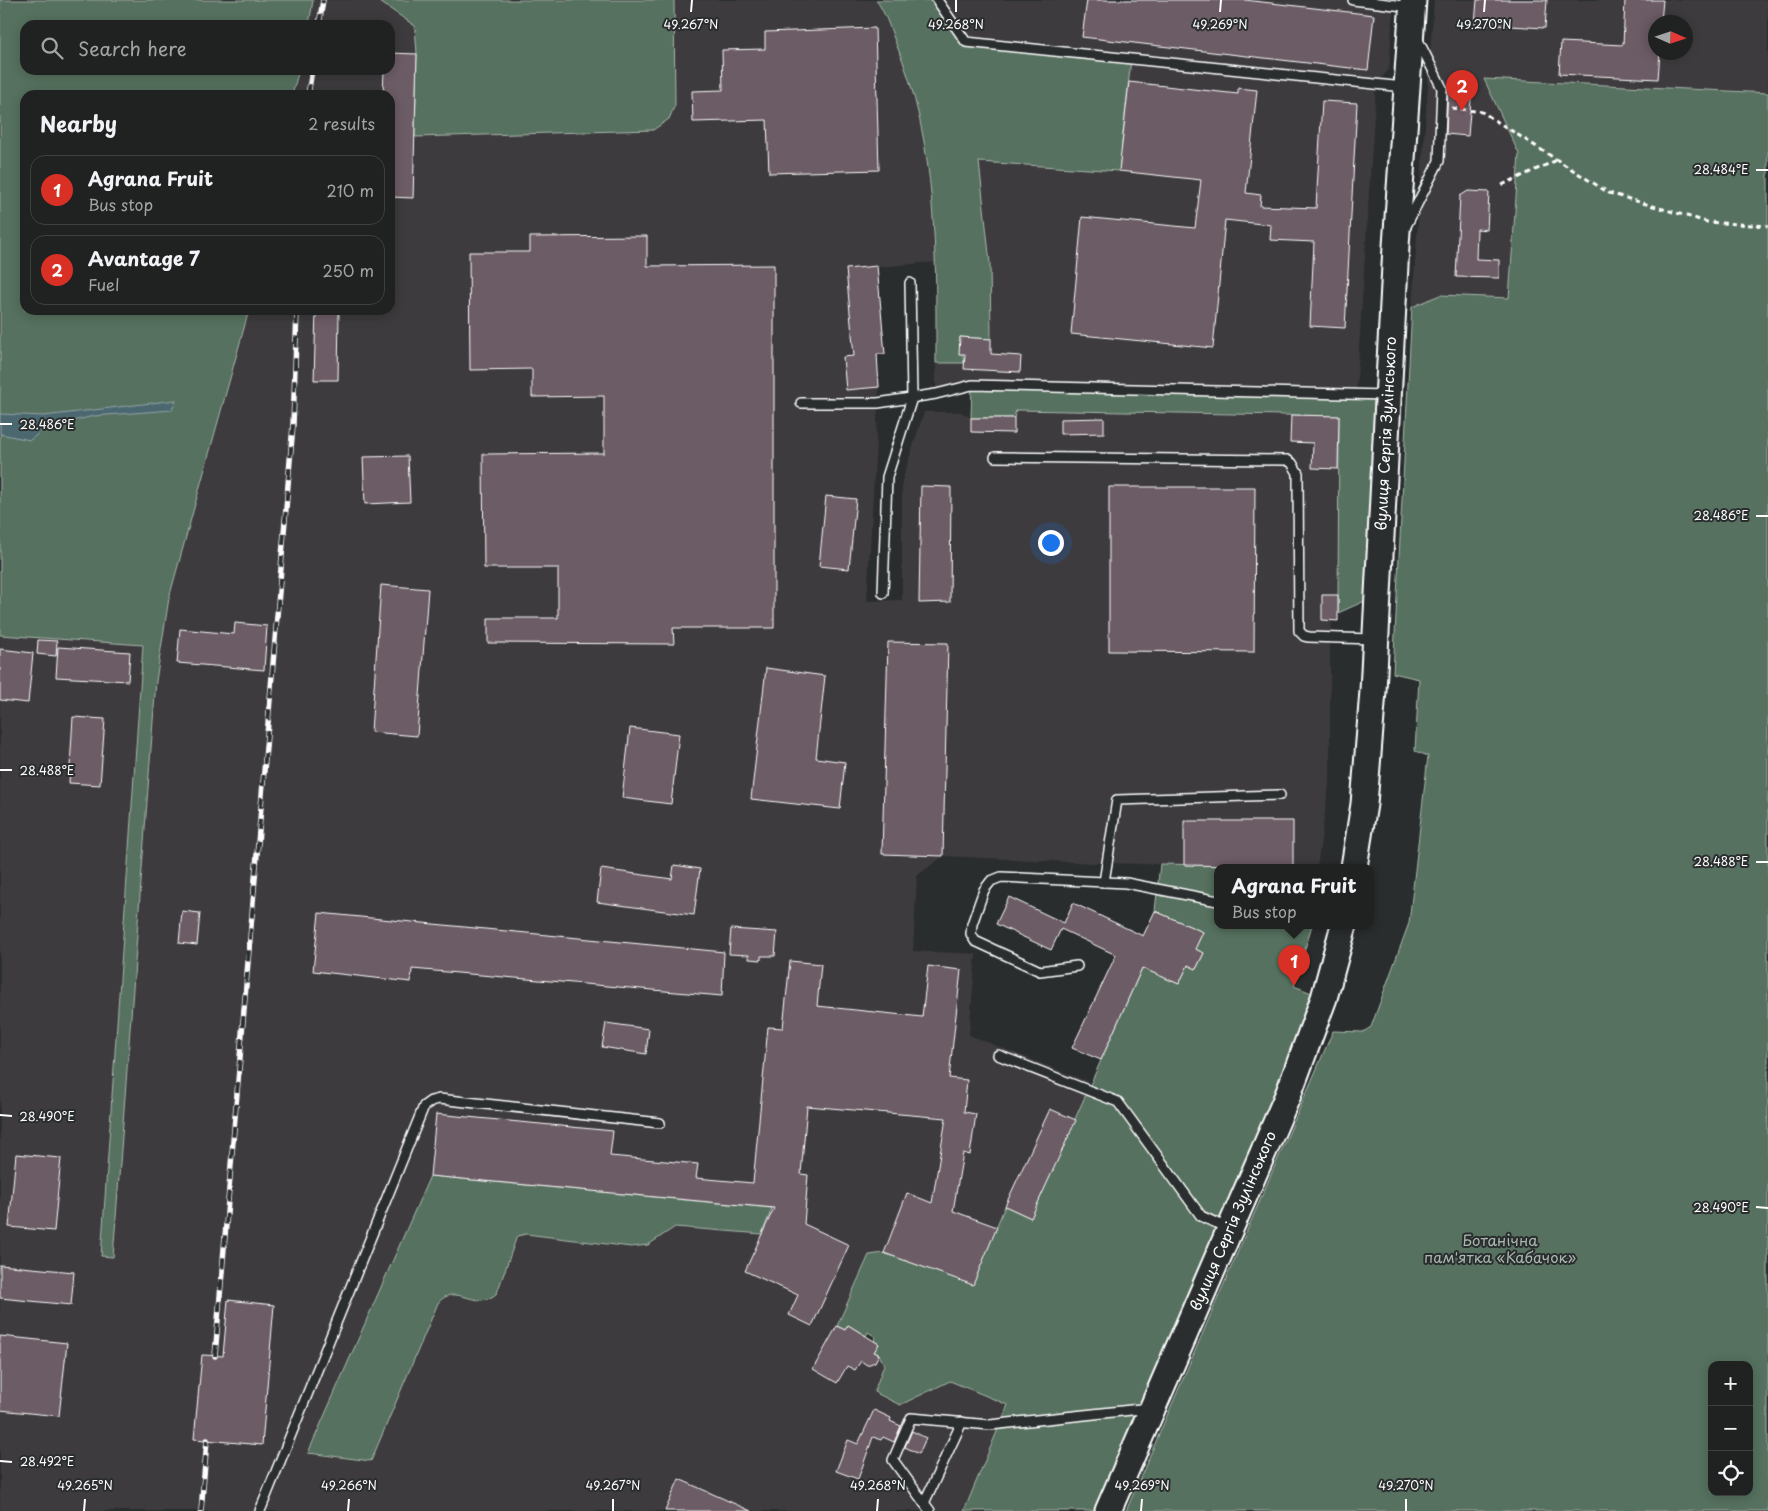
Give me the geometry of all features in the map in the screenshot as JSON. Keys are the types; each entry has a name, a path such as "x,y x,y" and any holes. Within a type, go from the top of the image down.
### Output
{"street":[{"name":"вулиця Сергія Зулінського","path":"1354,864 1364,804 1376,639 1396,246 1412,11"},
{"name":"вулиця Сергія Зулінського","path":"1108,1511 1231,1231 1288,1095 1324,998 1343,929"}],"lane":[{"path":"937,0 966,42 1407,87"},
{"path":"1353,0 1412,11 1442,88 1439,161 1396,246"},
{"path":"883,593 887,477 912,398 910,283"},
{"path":"801,403 878,403 972,385 1388,395"},
{"path":"995,457 1287,460 1292,463 1298,473 1298,631 1304,636 1309,637 1376,639"},
{"path":"1104,882 1117,800 1280,795"},
{"path":"1077,966 1040,971 975,940 971,934 972,924 984,890 991,880 1001,877 1126,883 1214,900"},
{"path":"998,1055 1118,1102 1201,1216 1231,1231"},
{"path":"260,1511 424,1106 431,1100 439,1099 660,1123"},
{"path":"927,1507 893,1460 911,1418 990,1425 1153,1408"},
{"path":"927,1507 962,1422"}],"path":[{"path":"1441,106 1482,112 1609,193 1707,222 1768,226"},
{"path":"1502,184 1557,160"}],"shaded area":[{"path":"313,0 1394,0 1389,69 1376,84 1356,394 972,385 936,394 936,262 877,267 885,354 877,355 879,387 867,601 902,600 902,481 924,412 961,412 971,418 1014,418 1016,410 1339,416 1338,621 1332,621 1330,638 1330,778 1317,864 1214,865 1095,863 943,856 917,876 913,951 976,954 969,1035 1091,1083 1076,1120 1050,1109 997,1227 907,1194 884,1253 869,1255 837,1326 813,1369 837,1383 847,1366 855,1370 861,1361 867,1365 875,1362 879,1354 900,1405 950,1381 1008,1405 964,1511 751,1511 679,1479 665,1511 0,1511 0,635 143,644 101,1256 112,1257 156,681 169,598 248,315 395,315 395,90 293,90 298,75 395,75 395,20 310,20","holes":["430,1176 772,1208 773,1210 761,1234 675,1227 648,1245 526,1234 517,1236 497,1293 480,1301 453,1294 444,1296 438,1303","869,1448 857,1479 836,1471"]},
{"path":"1434,0 1768,0 1768,93 1485,80 1519,154 1509,298 1440,295 1412,307"}],"green space":[{"path":"0,0 313,0 310,20 20,20 20,75 298,75 293,90 20,90 20,315 248,315 169,598 156,681 113,1257 101,1256 143,645 0,635"},
{"path":"377,0 674,0 675,105 669,119 653,130 415,137 417,54 415,26"},
{"path":"876,0 937,0 966,42 1131,59 1119,171 979,162 990,263 991,339 960,337 964,363 936,363 936,281 932,200 927,159 920,119 909,80 887,20"},
{"name":"Ботанічна пам'ятка «Кабачок»","path":"1484,79 1768,93 1768,1511 1126,1511 1333,1031 1363,1032 1371,1027 1409,923 1428,756 1415,751 1419,679 1393,673 1412,307 1440,295 1509,298 1519,154"},
{"path":"972,385 1376,394 1367,600 1338,613 1339,416 1016,410 1014,418 971,418"},
{"path":"1160,864 1214,865 1214,929 1311,929 1294,986 1324,998 1108,1511 964,1511 1008,1405 950,1381 900,1405 874,1392 884,1365 879,1354 874,1352 879,1344 874,1341 876,1337 868,1332 866,1336 848,1325 845,1330 837,1326 869,1255 884,1253 973,1284 1005,1206 1031,1218 1142,968 1179,984 1188,965 1196,969 1204,953 1195,949 1203,932 1155,911"},
{"path":"430,1176 772,1208 762,1234 675,1227 648,1245 631,1247 526,1234 517,1236 497,1293 481,1300 452,1295 445,1297 438,1303 371,1461 308,1453"}],"water":[{"path":"176,400 172,410 94,416 47,427 30,440 0,434 0,414 44,416"}],"building":[{"path":"1087,0 1245,0 1374,15 1368,70 1082,37"},
{"path":"1477,0 1547,0 1545,28 1475,24"},
{"path":"1625,0 1663,0 1662,15 1648,15 1648,60 1659,60 1658,79 1559,74 1561,42 1623,45"},
{"path":"875,28 879,170 769,173 767,120 693,122 692,91 723,90 722,50 765,49 765,32"},
{"path":"395,53 417,54 413,198 395,197 395,90 383,90 384,75 395,75"},
{"path":"1129,82 1238,94 1238,88 1257,90 1246,193 1261,195 1260,206 1316,208 1322,101 1357,103 1345,328 1310,326 1314,242 1270,240 1271,225 1225,220 1213,348 1071,334 1082,217 1195,228 1201,180 1119,171"},
{"path":"1448,86 1472,88 1468,136 1446,134"},
{"path":"1468,191 1489,192 1487,230 1477,229 1476,259 1499,260 1499,278 1456,277 1460,196"},
{"path":"647,236 647,266 774,265 774,628 673,628 674,644 488,643 488,618 558,618 558,568 484,568 483,454 604,453 604,396 532,397 532,369 470,370 469,252 530,252 530,237"},
{"path":"877,266 885,354 877,354 879,387 846,390 843,357 854,356 846,269"},
{"path":"316,315 339,315 338,380 314,380"},
{"path":"960,337 991,339 991,354 1021,356 1020,372 964,369 965,354 959,354"},
{"path":"1291,415 1339,416 1338,469 1312,468 1313,443 1290,442"},
{"path":"971,418 1014,418 1014,433 971,432"},
{"path":"1104,418 1104,433 1060,434 1060,419"},
{"path":"408,456 410,502 365,504 363,457"},
{"path":"921,486 951,487 950,602 919,603"},
{"path":"1109,487 1255,487 1254,652 1109,651"},
{"path":"826,496 856,499 849,569 819,566"},
{"path":"381,585 428,589 417,736 371,732"},
{"path":"1322,595 1338,595 1338,621 1322,620"},
{"path":"235,623 267,626 264,670 177,663 180,629 234,634"},
{"path":"38,640 57,641 56,656 37,654"},
{"path":"888,642 948,643 943,856 882,854"},
{"path":"58,647 130,652 128,681 56,677"},
{"path":"0,649 33,653 28,703 0,700"},
{"path":"766,668 825,676 816,758 845,762 840,809 751,799"},
{"path":"73,717 105,719 100,785 69,783"},
{"path":"630,728 679,734 671,804 622,798"},
{"path":"1184,821 1293,821 1293,864 1184,865"},
{"path":"674,865 700,869 694,915 597,902 601,869 672,879"},
{"path":"1009,897 1064,923 1073,903 1143,936 1155,911 1203,932 1195,949 1204,953 1196,969 1188,965 1179,984 1142,968 1101,1060 1072,1048 1116,955 1061,929 1051,950 996,924"},
{"path":"182,911 200,913 197,945 179,943"},
{"path":"319,913 724,952 722,996 412,969 411,982 313,971"},
{"path":"731,929 777,932 775,956 761,956 761,960 749,959 749,955 729,954"},
{"path":"790,961 821,964 817,1006 922,1017 928,966 961,970 949,1078 967,1080 964,1112 976,1114 970,1155 963,1153 953,1211 997,1227 973,1285 884,1253 907,1193 932,1203 946,1118 807,1106 801,1174 808,1175 804,1224 849,1245 812,1326 789,1315 798,1295 745,1271 774,1208 430,1176 436,1114 613,1131 610,1156 698,1164 696,1178 753,1183 768,1027 783,1028"},
{"path":"606,1023 649,1029 646,1054 602,1047"},
{"path":"1050,1109 1076,1120 1031,1218 1005,1206"},
{"path":"16,1154 61,1158 54,1231 9,1227"},
{"path":"0,1265 74,1272 71,1305 0,1298"},
{"path":"228,1300 274,1305 262,1445 194,1439 202,1355 223,1356"},
{"path":"848,1325 879,1344 874,1352 879,1354 875,1362 867,1365 861,1361 855,1370 847,1366 837,1383 813,1369 837,1326 845,1330"},
{"path":"0,1336 67,1343 59,1416 0,1410"},
{"path":"874,1410 891,1418 890,1421 901,1426 894,1442 883,1437 881,1440 873,1437 858,1479 836,1471 848,1440 858,1444"},
{"path":"912,1431 926,1438 919,1454 905,1447"},
{"path":"679,1479 751,1511 665,1511"}],"railway":[{"path":"320,20 323,0"},
{"path":"309,90 311,75"},
{"path":"215,1356 293,425 297,315"},
{"path":"201,1511 207,1440"}],"place":[{"name":"Avantage 7","path":"1462,111"},
{"name":"Agrana Fruit","path":"1294,986"}]}
